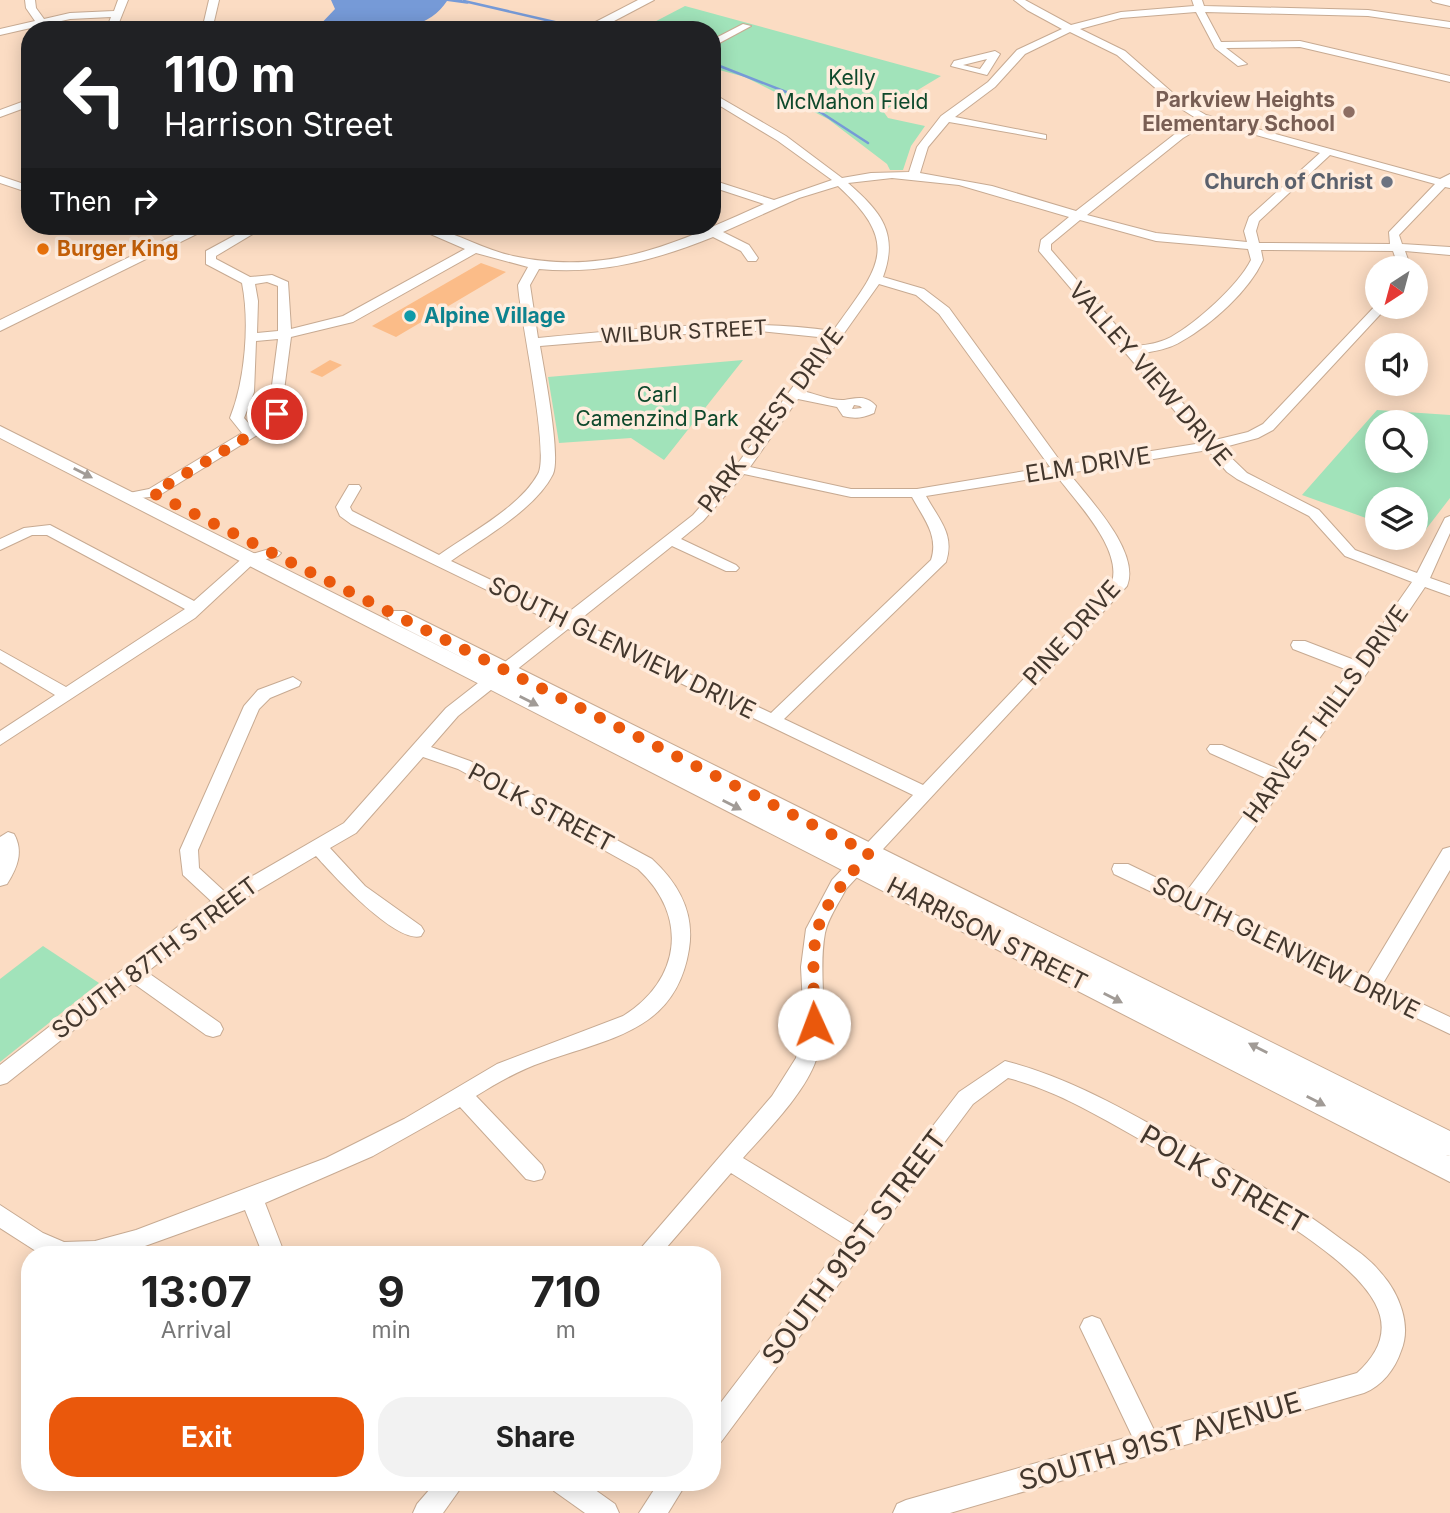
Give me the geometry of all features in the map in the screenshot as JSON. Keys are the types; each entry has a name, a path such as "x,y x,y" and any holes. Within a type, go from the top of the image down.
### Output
{"main road":[{"path":"605,21 648,0"},
{"path":"622,21 664,0"},
{"path":"0,315 165,235"},
{"path":"0,326 187,235"},
{"name":"HARRISON STREET","path":"0,416 273,553 497,675 862,860 1450,1170"},
{"name":"HARRISON STREET","path":"0,431 250,559 497,675"},
{"name":"HARRISON STREET","path":"862,860 1450,1144"}],"street":[{"path":"30,0 31,8 40,21 117,14"},
{"path":"114,21 123,0"},
{"path":"209,21 214,0"},
{"path":"1019,0 1122,54 1138,65 1173,101 1208,119 1327,152 1448,181"},
{"path":"1436,0 1450,3"},
{"path":"1198,4 1208,33 1231,59 1242,64"},
{"path":"914,176 922,148 945,118 989,87 1024,49 1072,29 1141,10 1198,4 1293,5 1405,15 1450,25"},
{"path":"0,32 21,26"},
{"path":"721,39 746,26"},
{"path":"1219,45 1300,44 1450,79"},
{"path":"995,54 1018,55"},
{"name":"PARK CREST DRIVE","path":"497,675 698,518 741,469 876,279 883,257 884,238 866,206 782,138 721,101"},
{"path":"0,114 21,106"},
{"path":"945,118 1042,137"},
{"path":"1078,215 1179,136 1208,119"},
{"path":"1129,351 1159,346 1187,333 1253,270 1257,260 1250,231 1252,220 1327,152"},
{"path":"721,228 774,204 838,181 876,176 914,176 985,187 1156,236 1254,246 1450,251"},
{"path":"0,179 21,187"},
{"path":"1401,256 1395,232 1448,181"},
{"path":"721,186 774,204"},
{"name":"VALLEY VIEW DRIVE","path":"1078,215 1047,240 1045,251 1209,446 1243,477 1316,514 1333,540 1350,553 1450,591"},
{"path":"130,497 153,493 269,424 277,414 285,334 284,285 279,280 269,278 243,278 210,261 210,254 244,235"},
{"path":"442,235 535,265 579,268 636,262 667,253 706,235"},
{"path":"719,235 745,247 751,258"},
{"path":"250,338 285,334 348,319 476,248"},
{"path":"441,561 527,499 547,472 546,426 524,285 535,265"},
{"path":"243,278 252,301 247,392 237,418 251,435"},
{"name":"PINE DRIVE","path":"654,1246 779,1102 806,1060 814,1024 811,967 816,929 830,898 862,860 1115,592 1123,579 1123,564 1117,550 941,306 920,292 876,279"},
{"name":"ELM DRIVE","path":"741,469 850,493 917,493 1209,446 1253,435 1268,427 1370,319"},
{"name":"WILBUR STREET","path":"531,343 742,325 789,327 837,335"},
{"path":"796,394 845,404"},
{"name":"SOUTH GLENVIEW DRIVE","path":"354,488 343,507 348,516 926,794"},
{"path":"773,720 938,562 943,547 942,538 917,493"},
{"name":"HARVEST HILLS DRIVE","path":"1190,901 1361,669 1422,581 1436,541 1450,521"},
{"path":"0,545 33,530 55,533 195,608"},
{"path":"670,540 731,568"},
{"path":"0,739 195,608 250,559 273,553"},
{"path":"1298,645 1361,669"},
{"path":"0,655 67,695"},
{"name":"SOUTH 87TH STREET","path":"0,1077 223,902 358,822 452,712 497,675"},
{"path":"223,902 190,870 189,850 252,706 264,694 293,682"},
{"name":"POLK STREET","path":"419,749 454,761 645,864 659,876 678,905 682,934 673,978 659,999 629,1022 520,1062 462,1095"},
{"path":"1216,749 1281,778"},
{"path":"0,879 9,866 12,854 8,839"},
{"path":"318,847 358,891 414,932"},
{"path":"1370,988 1450,854"},
{"name":"SOUTH GLENVIEW DRIVE","path":"1121,869 1450,1026"},
{"path":"132,972 214,1029"},
{"name":"POLK STREET","path":"1005,1069 1024,1073 1069,1091 1269,1200 1319,1234 1361,1268 1379,1288 1391,1312 1394,1341"},
{"name":"SOUTH 91ST STREET","path":"721,1422 966,1098 1005,1069"},
{"path":"114,1246 251,1196 396,1135 462,1095 534,1172"},
{"path":"729,1161 860,1241"},
{"path":"251,1196 270,1246"},
{"path":"0,1215 43,1246"},
{"path":"1092,1327 1149,1444"},
{"name":"SOUTH 91ST AVENUE","path":"906,1513 1364,1382 1387,1361 1394,1341"},
{"path":"426,1513 445,1491"},
{"path":"576,1491 606,1513"},
{"path":"652,1513 669,1491"}],"green space":[{"name":"Kelly McMahon Field","path":"685,6 941,76 883,111 888,118 925,126 911,146 903,170 890,170 887,164 828,119 745,77 721,70 721,21 656,21"},
{"name":"Carl Camenzind Park","path":"743,360 664,460 631,438 559,443 548,377"},
{"path":"1428,413 1450,415 1450,498 1428,527 1428,487 1365,487 1365,518 1302,495 1365,424 1365,473 1428,473"},
{"path":"43,946 99,983 0,1062 0,979"}],"water":[{"path":"331,0 462,0 469,4 447,1 436,14 423,21 324,21 335,9"}],"building":[{"path":"481,263 506,272 396,337 372,326"},
{"path":"330,360 342,365 322,377 310,372"}],"waterway":[{"path":"464,1 550,21"},
{"path":"721,67 794,95 868,143"}],"place":[{"name":"Parkview Heights Elementary School","path":"1349,112"},
{"name":"Church of Christ","path":"1387,182"},
{"name":"Burger King","path":"43,249"},
{"name":"Alpine Village","path":"410,316"}],"route":[{"path":"277,414 269,424 153,493 869,853 839,885 816,929 811,967 814,1024"}]}
